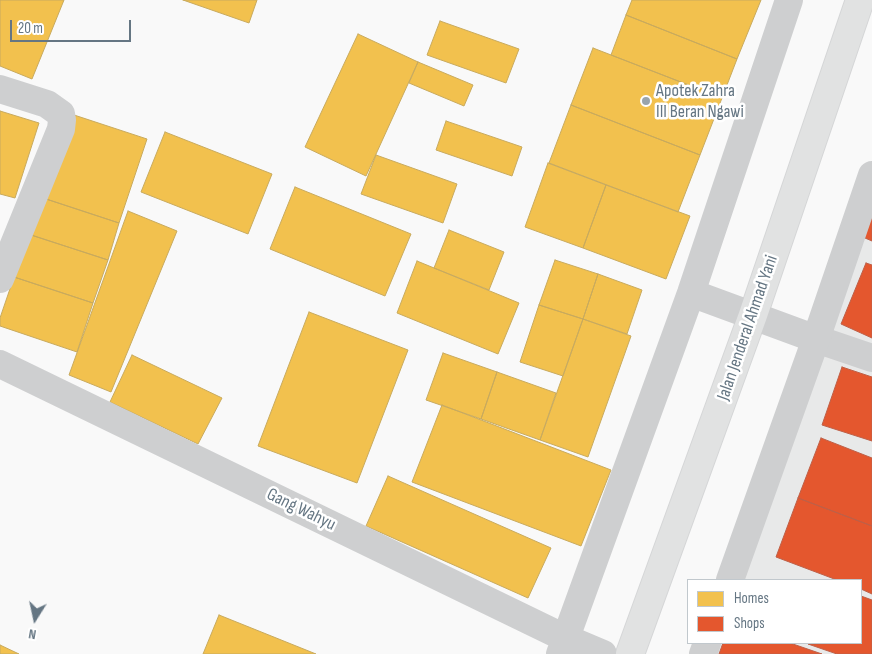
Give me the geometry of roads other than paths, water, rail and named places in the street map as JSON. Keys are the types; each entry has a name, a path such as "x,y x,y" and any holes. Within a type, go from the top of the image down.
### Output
{"main road":[{"name":"Jalan Jenderal Ahmad Yani","path":"630,654 753,315 860,0"}],"street":[{"path":"563,646 691,293 789,0"},
{"path":"0,89 47,104 61,114 62,120 61,128 0,279"},
{"path":"730,579 872,175"},
{"path":"691,293 872,358"},
{"name":"Gang Wahyu","path":"0,364 563,646 603,654"}],"place":[{"name":"Apotek Zahra III Beran Ngawi","path":"646,101"}]}
